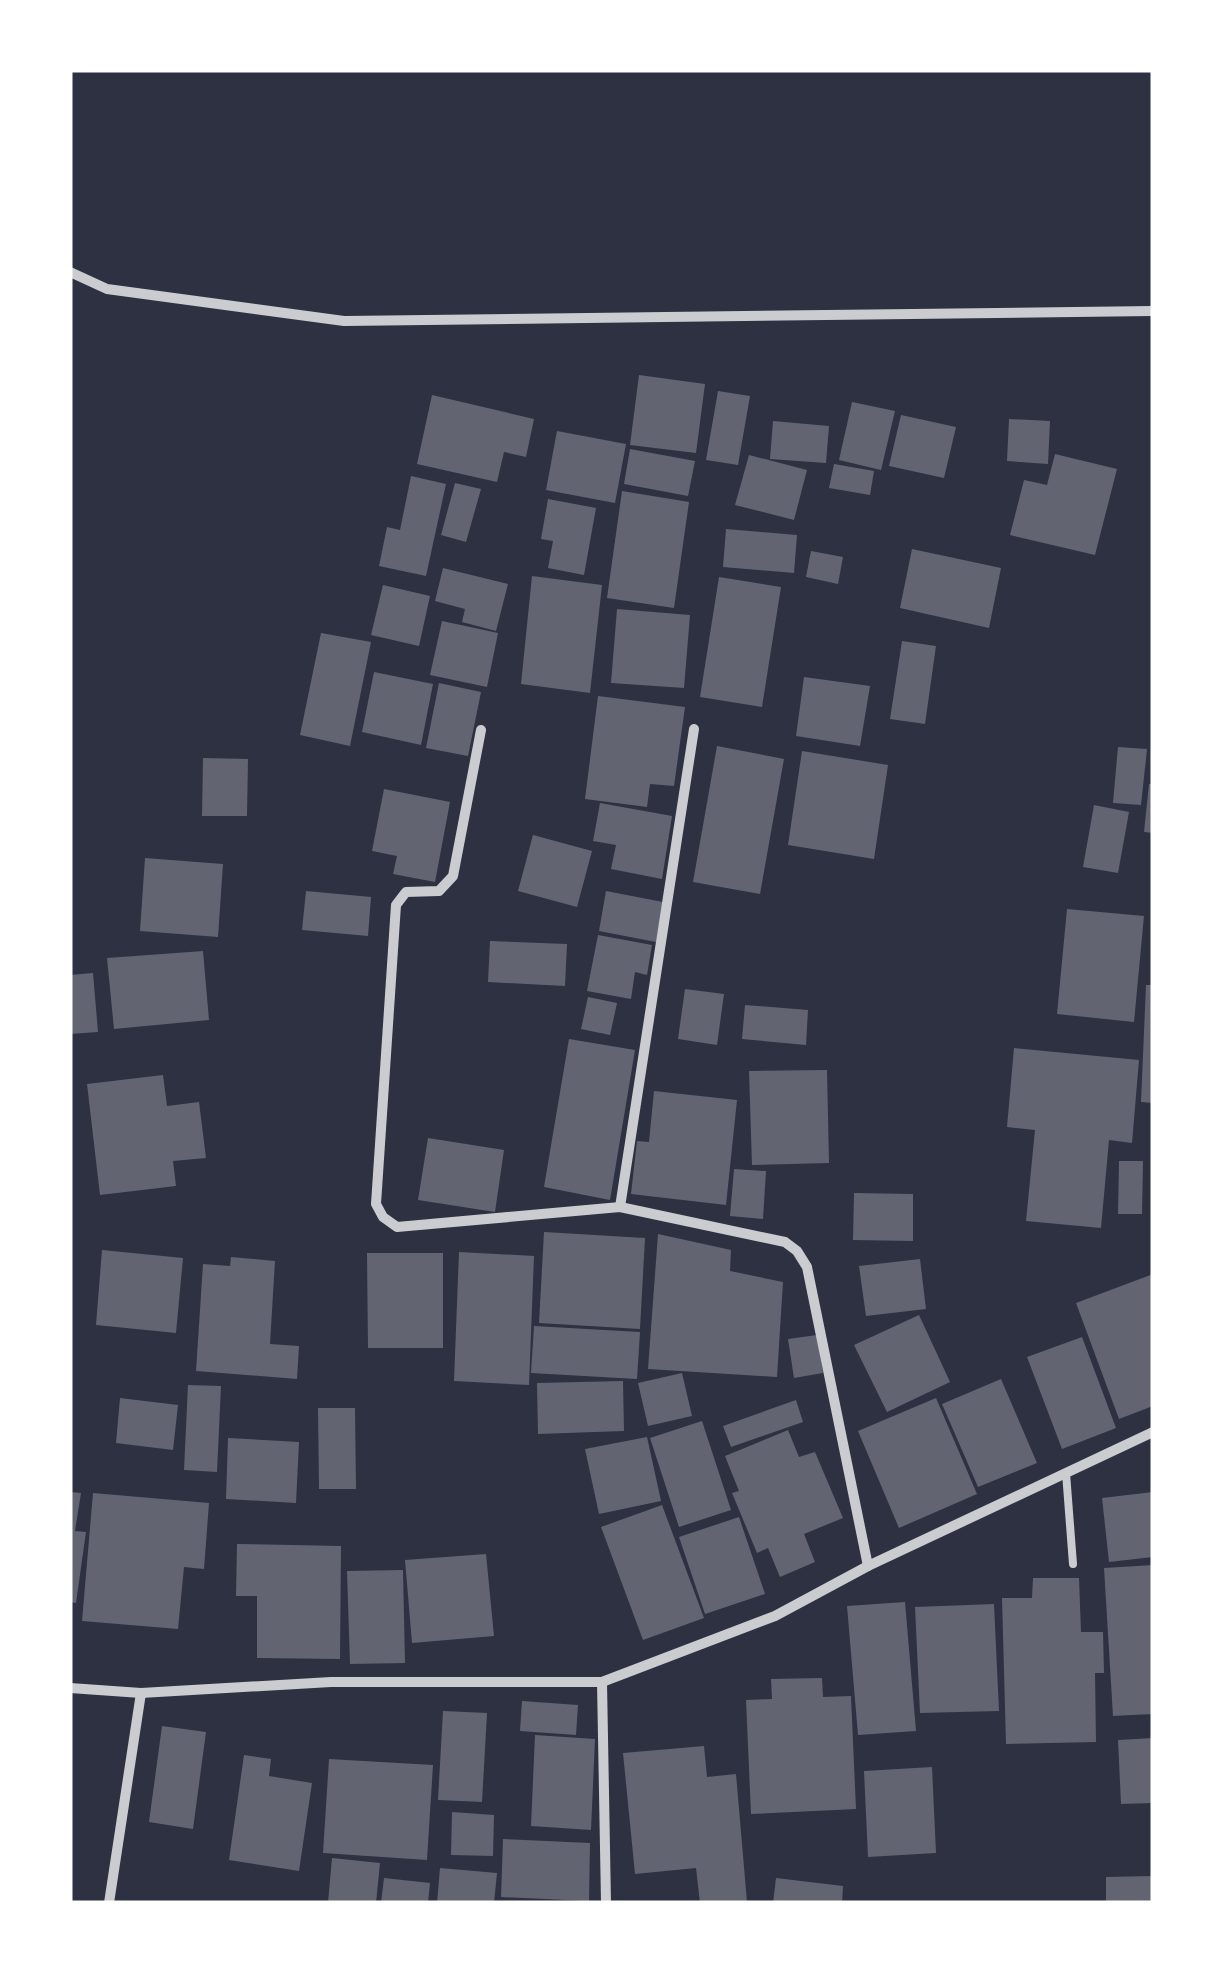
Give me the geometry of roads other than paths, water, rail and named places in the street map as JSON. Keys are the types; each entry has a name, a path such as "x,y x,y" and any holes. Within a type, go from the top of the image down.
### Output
{"street":[{"path":"70,272 107,289 344,320 1153,311"},
{"path":"620,1207 694,729"},
{"path":"481,730 454,876 439,891 406,892 396,905 376,1204 397,1227 620,1207 784,1242 798,1251 807,1267 868,1566"},
{"path":"70,1688 142,1693 331,1682 602,1682 760,1623 868,1566 1153,1432"},
{"path":"602,1682 606,1903"},
{"path":"109,1903 142,1693"}],"lane":[{"path":"1066,1472 1073,1564"}]}
